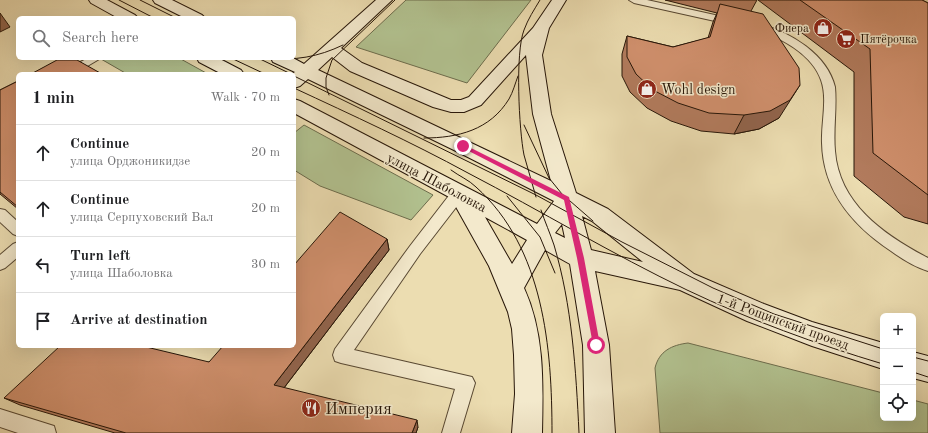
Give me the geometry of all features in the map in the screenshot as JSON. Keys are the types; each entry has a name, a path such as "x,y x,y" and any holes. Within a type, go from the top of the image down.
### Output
{"main road":[{"path":"96,0 126,16"},
{"path":"160,0 193,16"},
{"path":"385,0 300,77 463,146 567,199"},
{"path":"331,48 346,61 356,67 416,93 451,106 464,106 476,101 541,28 559,0"},
{"path":"541,28 534,55 542,114 567,199 581,258 596,345 600,433"},
{"path":"209,60 232,72"},
{"path":"281,60 294,72"},
{"name":"улица Шаболовка","path":"296,106 581,258"},
{"path":"459,193 512,287 525,328 528,407 527,433"},
{"path":"512,287 540,237 567,199"},
{"name":"1-й Рощинский проезд","path":"567,199 600,215 685,281"},
{"name":"1-й Рощинский проезд","path":"581,258 685,281 756,313 812,334 880,355"},
{"path":"916,366 928,369"}],"lane":[{"path":"634,0 765,29 795,44 815,61 824,72 828,81 830,92 827,137 829,162 837,188 856,213 886,240 928,265"},
{"path":"70,72 92,60"},
{"path":"451,433 466,383 341,355 459,193"},
{"path":"0,214 16,228"},
{"path":"0,264 16,250"},
{"path":"0,418 47,433"}],"green space":[{"path":"406,0 531,0 467,83 356,47"},
{"path":"103,60 183,60 204,72 124,72"},
{"path":"304,125 433,195 411,220 320,186 296,171 296,131"},
{"path":"688,343 880,392 880,421 916,421 916,401 928,404 928,433 660,433 655,368 663,353 677,345"}],"building":[{"path":"800,0 922,0 928,3 928,195 873,153 870,49"},
{"path":"720,4 763,14 799,68 800,85 790,100 770,111 744,115 709,113 678,103 653,90 636,74 627,57 627,36 673,47 710,37"},
{"path":"57,60 77,60 98,72 35,72"},
{"path":"16,82 16,205 0,192 0,90"},
{"path":"340,212 387,239 274,385 417,420 412,433 126,433 4,398 58,348 150,348 209,362 221,348 296,348 296,263"}],"tram line":[{"path":"119,0 150,16"},
{"path":"140,0 172,16"},
{"path":"328,93 326,87 326,78 332,60 395,0"},
{"path":"535,195 522,143 519,111 519,73 521,41 524,30 529,18 540,0"},
{"path":"296,58 325,53 343,45"},
{"path":"235,60 261,72"},
{"path":"262,60 287,72"},
{"path":"424,138 437,138 461,134 483,125 501,110 509,99 518,76"},
{"path":"296,77 328,93"},
{"path":"296,89 425,150 542,213"},
{"path":"328,93 535,195"},
{"path":"524,125 549,178 562,194 593,221"},
{"path":"451,170 473,185 499,212 517,239 530,269 540,301 546,334 550,367 552,433"},
{"path":"535,195 622,242 713,288 774,314 880,348"},
{"path":"507,196 540,237 555,273"},
{"path":"542,213 631,262 687,290 784,331 880,363"},
{"path":"542,213 554,245 569,314 575,362 579,433"},
{"path":"916,358 928,361"},
{"path":"916,373 928,377"}],"place":[{"name":"Фиера","path":"823,28"},
{"name":"Пятёрочка","path":"846,39"},
{"name":"Wohl design","path":"647,89"},
{"name":"Империя","path":"311,408"}],"route":[{"path":"463,146 567,199 581,258 596,345"}]}
